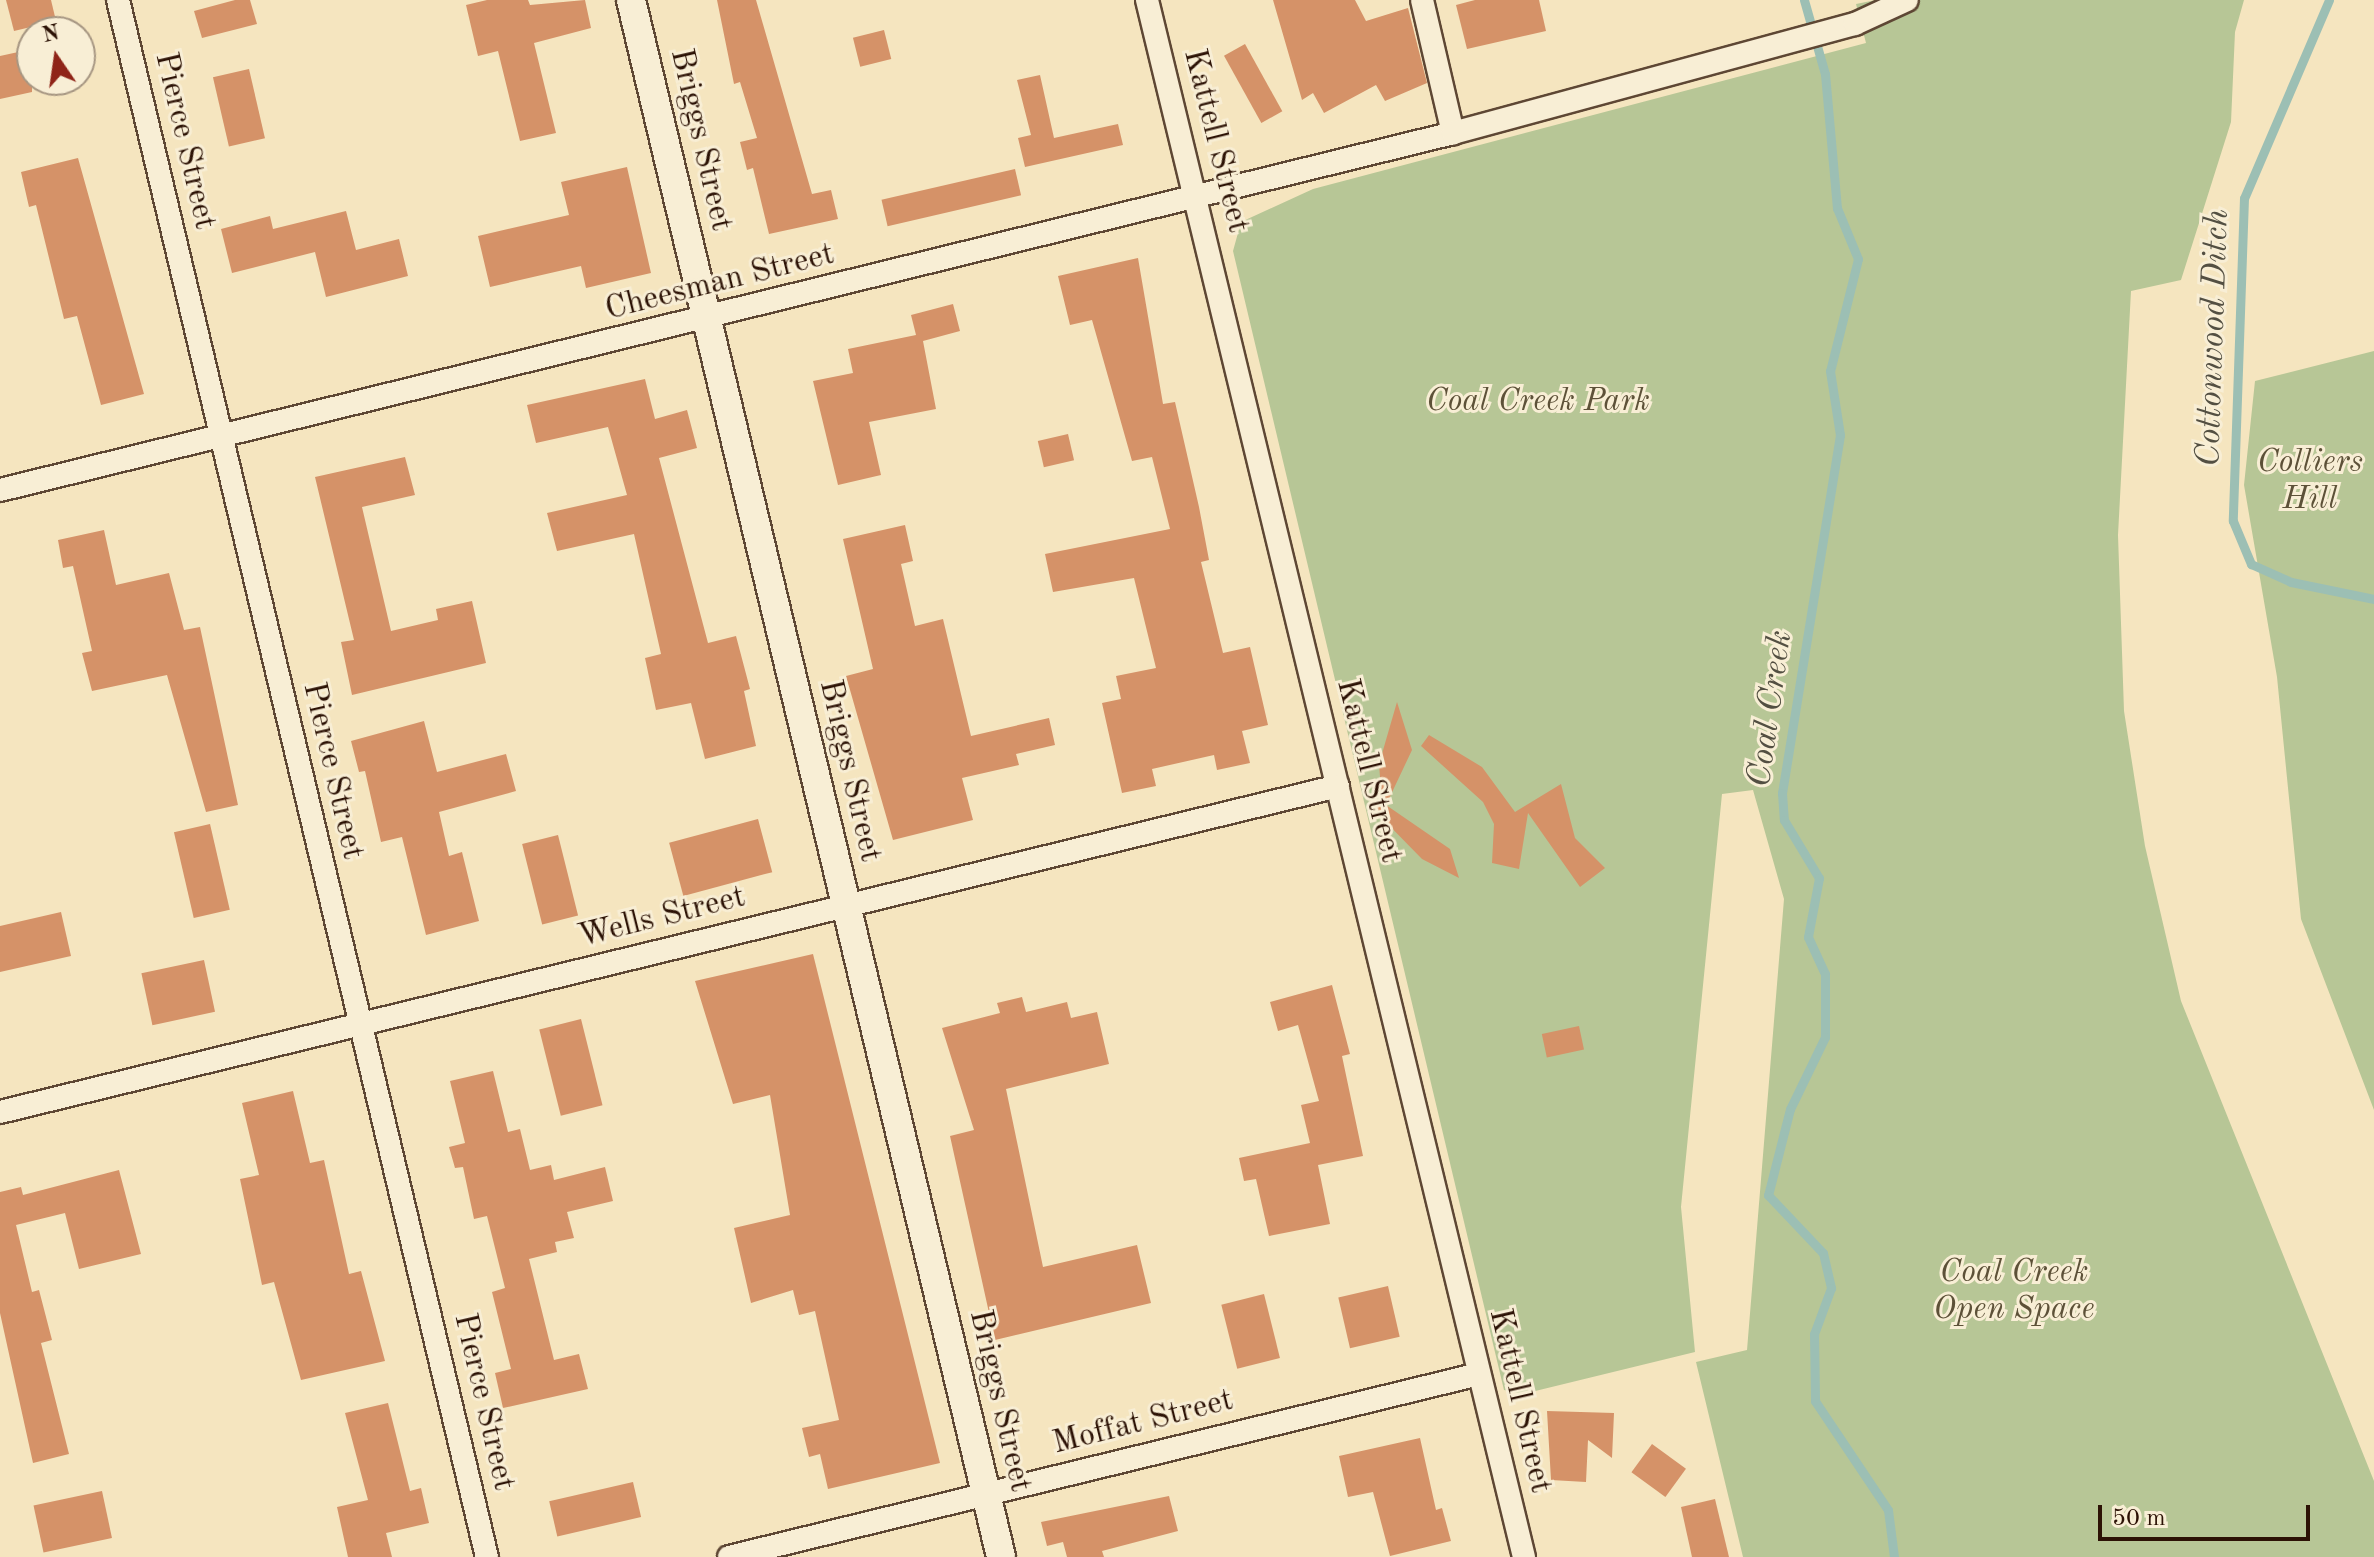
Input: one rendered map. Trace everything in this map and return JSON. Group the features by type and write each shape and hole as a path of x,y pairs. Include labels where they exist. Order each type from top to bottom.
{"street":[{"name":"Pierce Street","path":"118,0 487,1557"},
{"name":"Briggs Street","path":"631,0 1001,1557"},
{"name":"Kattell Street","path":"1147,0 1524,1557"},
{"path":"1422,0 1453,133"},
{"name":"Cheesman Street","path":"0,490 708,319 1453,133 1732,54 1855,24 1907,0"},
{"name":"Wells Street","path":"0,1112 1338,786"},
{"name":"Moffat Street","path":"729,1557 1479,1374"}],"green space":[{"path":"1876,0 2244,0 2235,32 2231,122 2181,280 2131,291 2118,535 2124,711 2145,846 2181,1001 2374,1481 2374,1557 1743,1557 1696,1362 1747,1350 1784,899 1753,790 1722,794 1681,1207 1695,1352 1523,1394 1504,1390 1233,251 1241,222 1313,189 1866,43 1856,4"},
{"name":"Colliers Hill","path":"2374,351 2374,1110 2301,919 2277,677 2244,485 2255,381"}],"building":[{"path":"6,0 51,0 55,16 16,16 14,31"},
{"path":"235,0 250,0 257,24 202,38 194,11"},
{"path":"487,0 528,0 530,5 585,0 591,28 534,43 556,133 520,141 498,51 478,56 466,5"},
{"path":"717,0 756,0 812,194 831,190 838,219 769,234 753,168 747,170 740,142 757,138 740,82 734,84"},
{"path":"1273,0 1355,0 1366,21 1408,8 1427,83 1385,101 1376,85 1324,113 1313,93 1302,100"},
{"path":"1475,0 1539,0 1546,31 1467,49 1456,5"},
{"path":"884,30 891,59 860,67 853,38"},
{"path":"1245,44 1282,111 1261,123 1224,56"},
{"path":"16,52 16,96 0,99 0,56"},
{"path":"249,69 265,138 229,147 213,77"},
{"path":"1040,75 1054,138 1118,124 1123,145 1025,167 1018,138 1031,135 1017,80"},
{"path":"78,158 144,394 101,405 77,316 64,319 36,205 29,207 21,172"},
{"path":"627,167 651,273 586,288 581,266 490,287 478,236 569,215 561,182"},
{"path":"1015,169 1021,195 888,226 882,200"},
{"path":"346,211 356,250 399,239 408,276 326,297 315,252 232,273 221,229 270,216 273,229"},
{"path":"1138,258 1163,404 1175,402 1199,507 1209,560 1201,562 1223,653 1250,647 1268,725 1242,731 1250,763 1217,770 1214,755 1152,769 1156,786 1122,793 1102,703 1121,699 1116,676 1156,668 1134,578 1053,592 1045,554 1170,529 1152,457 1132,461 1092,320 1070,325 1058,276"},
{"path":"953,304 960,331 923,341 936,409 869,422 881,475 838,485 813,381 853,373 848,349 916,335 911,315"},
{"path":"645,379 655,419 687,410 697,448 659,458 708,643 736,636 750,689 744,691 756,746 705,759 691,703 656,710 645,658 661,654 634,534 557,551 547,513 627,495 608,427 536,443 527,405"},
{"path":"1068,434 1074,460 1044,467 1038,441"},
{"path":"405,457 415,495 362,507 391,631 438,620 436,609 472,601 486,663 352,695 341,642 354,640 315,477"},
{"path":"905,525 913,561 901,564 915,626 943,619 971,736 1049,718 1055,745 1016,754 1019,765 962,778 973,820 893,840 846,676 873,669 843,539"},
{"path":"104,530 116,585 169,573 184,630 200,627 238,805 206,812 167,675 92,691 82,653 92,651 73,566 63,568 58,540"},
{"path":"1397,702 1412,750 1386,805 1450,849 1459,878 1422,859 1373,809 1382,802 1379,764"},
{"path":"424,721 437,772 506,754 516,791 439,812 449,856 462,852 479,921 426,935 402,837 381,842 365,771 359,772 351,741"},
{"path":"1429,735 1482,767 1515,812 1561,784 1575,838 1605,868 1580,887 1528,813 1519,869 1492,863 1494,824 1483,802 1421,746"},
{"path":"758,819 772,872 683,896 669,843"},
{"path":"210,824 230,910 194,918 174,832"},
{"path":"558,835 578,916 542,924 522,844"},
{"path":"61,912 71,956 0,972 0,926"},
{"path":"813,954 940,1463 828,1489 820,1454 809,1457 802,1428 839,1420 815,1311 799,1315 793,1290 751,1303 734,1228 790,1215 770,1095 733,1104 695,981"},
{"path":"204,960 215,1012 152,1025 141,973"},
{"path":"1332,985 1350,1054 1342,1056 1363,1156 1318,1165 1330,1224 1269,1236 1256,1179 1244,1181 1239,1158 1310,1143 1301,1105 1319,1101 1298,1025 1278,1031 1270,1002"},
{"path":"1022,997 1026,1012 1067,1002 1071,1018 1097,1012 1109,1064 1006,1089 1043,1267 1137,1245 1151,1303 995,1340 950,1136 974,1130 942,1028 1000,1013 997,1003"},
{"path":"581,1019 603,1105 561,1116 539,1029"},
{"path":"1579,1026 1584,1049 1547,1057 1542,1034"},
{"path":"493,1071 508,1132 520,1129 530,1170 551,1165 554,1180 605,1167 613,1201 567,1212 574,1238 555,1242 557,1252 529,1259 554,1360 579,1354 588,1389 503,1408 495,1373 511,1369 492,1292 505,1288 487,1216 474,1219 463,1167 455,1168 449,1147 465,1143 450,1081"},
{"path":"293,1091 310,1163 324,1160 349,1274 361,1271 385,1361 301,1380 274,1282 262,1285 240,1179 259,1175 242,1103"},
{"path":"119,1170 141,1254 79,1269 65,1213 16,1225 32,1292 39,1290 52,1340 41,1343 69,1454 33,1463 0,1313 0,1192 21,1187 23,1195"},
{"path":"1388,1286 1400,1337 1350,1348 1338,1297"},
{"path":"1264,1294 1280,1358 1237,1369 1221,1305"},
{"path":"388,1403 410,1491 421,1488 429,1523 386,1533 392,1557 348,1557 337,1507 368,1500 345,1413"},
{"path":"1547,1411 1614,1413 1612,1458 1588,1440 1586,1482 1551,1480"},
{"path":"1420,1438 1436,1510 1442,1508 1451,1541 1390,1556 1373,1492 1348,1497 1339,1456"},
{"path":"1652,1444 1686,1469 1665,1497 1631,1472"},
{"path":"633,1482 641,1517 557,1536 549,1501"},
{"path":"102,1491 112,1538 44,1553 34,1506"},
{"path":"1169,1496 1178,1531 1102,1551 1104,1557 1067,1557 1063,1542 1047,1546 1041,1522"},
{"path":"1715,1499 1729,1557 1692,1557 1681,1507"}],"waterway":[{"name":"Coal Creek","path":"1804,0 1825,74 1837,208 1858,259 1830,371 1840,435 1782,793 1784,820 1819,878 1808,937 1825,974 1825,1037 1790,1109 1768,1195 1823,1253 1831,1288 1814,1334 1815,1401 1888,1510 1894,1557"},
{"name":"Cottonwood Ditch","path":"2329,0 2244,198 2233,521 2251,564 2291,582 2374,599"}],"park label":[{"name":"Coal Creek Park","path":"1538,402"},
{"name":"Coal Creek Open Space","path":"2014,1292"}]}
